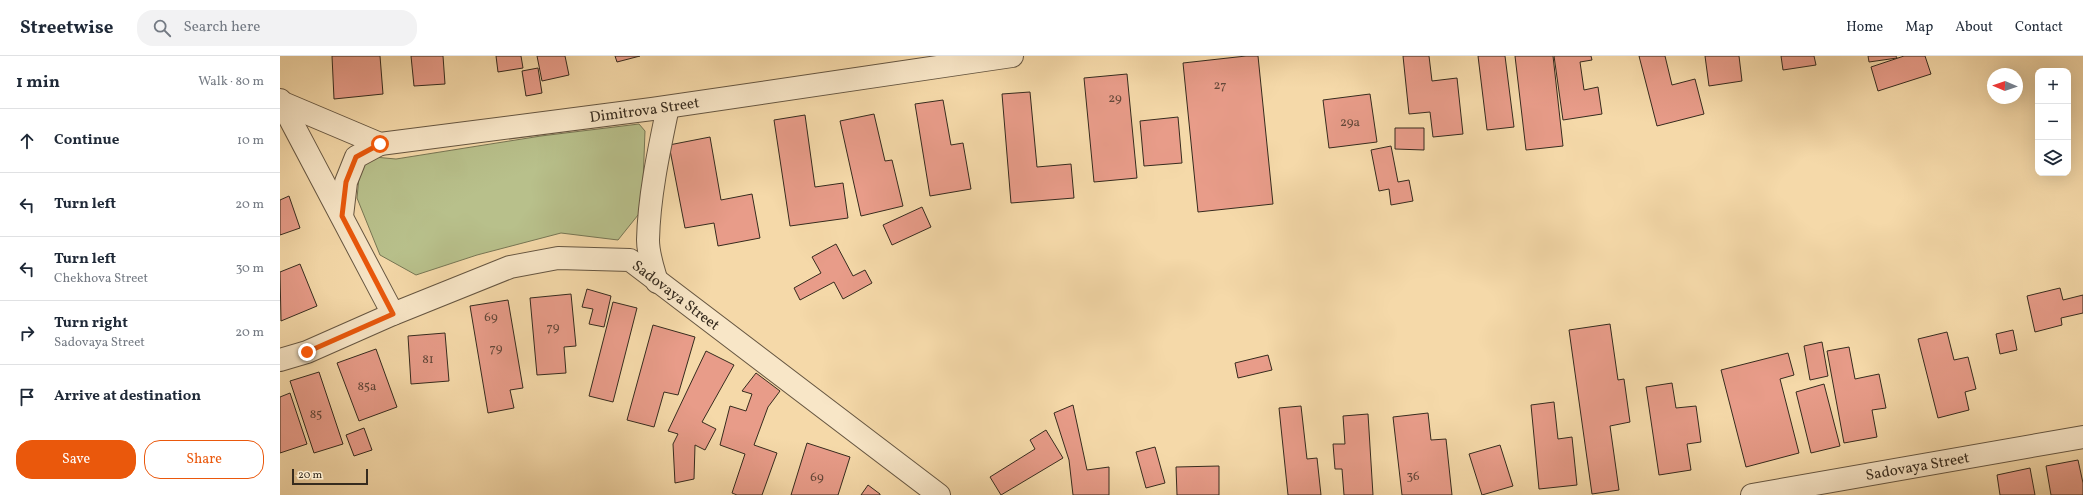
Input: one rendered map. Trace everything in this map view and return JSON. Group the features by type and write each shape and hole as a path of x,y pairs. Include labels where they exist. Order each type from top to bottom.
{"street":[{"name":"Dimitrova Street","path":"380,144 668,107 1012,56"},
{"path":"281,101 380,144"},
{"path":"281,101 393,314"},
{"path":"657,282 650,257 648,241 658,159 668,107"},
{"path":"342,216 346,182 356,157 380,144"},
{"name":"Sadovaya Street","path":"280,360 307,352 393,314 510,267 558,258 630,260 939,495"},
{"name":"Sadovaya Street","path":"1752,495 2083,437"}],"green space":[{"path":"639,124 645,131 642,210 618,240 561,233 477,255 416,275 380,255 357,198 360,167 374,157 396,159 541,136"}],"building":[{"path":"332,56 380,56 383,94 334,99"},
{"path":"411,56 443,56 445,84 414,86"},
{"path":"496,56 521,56 523,68 498,72"},
{"path":"537,56 565,56 569,75 542,81"},
{"path":"615,56 640,56 617,62"},
{"path":"1258,56 1273,204 1198,212 1183,63"},
{"path":"1403,56 1429,56 1432,81 1457,78 1463,134 1433,137 1430,112 1409,114"},
{"path":"1478,56 1505,56 1514,127 1487,130"},
{"path":"1515,56 1553,56 1563,146 1526,150"},
{"path":"1554,56 1591,56 1592,60 1580,62 1584,90 1598,87 1602,114 1563,120"},
{"path":"1639,56 1665,56 1672,85 1695,79 1704,114 1657,126"},
{"path":"1705,56 1739,56 1742,81 1709,86"},
{"path":"1781,56 1814,56 1816,65 1783,70"},
{"path":"1868,56 1896,56 1897,58 1869,62"},
{"path":"1904,56 1925,56 1931,74 1878,91 1871,67"},
{"path":"538,68 542,93 526,96 522,71"},
{"path":"1127,74 1137,178 1094,182 1084,78"},
{"path":"1030,92 1037,167 1071,164 1074,198 1011,203 1002,94"},
{"path":"1370,94 1377,142 1329,148 1323,100"},
{"path":"943,100 951,145 963,143 971,189 930,196 915,104"},
{"path":"874,114 885,161 892,160 903,206 861,216 840,121"},
{"path":"805,115 815,187 843,183 848,218 790,226 774,120"},
{"path":"1178,117 1182,163 1144,166 1140,121"},
{"path":"1395,128 1424,128 1424,150 1395,149"},
{"path":"710,137 721,200 752,194 760,238 718,246 714,223 685,228 669,145"},
{"path":"1391,146 1398,182 1409,180 1413,201 1391,205 1389,189 1379,191 1371,150"},
{"path":"289,196 300,228 280,235 280,200"},
{"path":"922,207 931,227 892,245 883,225"},
{"path":"836,244 853,276 865,270 872,283 843,299 834,282 800,300 794,288 821,273 812,257"},
{"path":"300,264 317,306 281,321 280,272"},
{"path":"2060,288 2063,300 2083,295 2083,313 2061,318 2062,325 2035,332 2027,296"},
{"path":"587,289 611,296 604,327 589,324 593,309 582,307"},
{"path":"571,294 576,346 564,347 566,373 537,375 530,298"},
{"path":"508,300 523,388 510,390 514,408 488,413 470,306"},
{"path":"613,302 637,308 613,402 589,396"},
{"path":"1610,324 1618,380 1624,379 1630,422 1610,426 1619,490 1592,494 1569,330"},
{"path":"653,325 695,337 678,395 664,392 654,427 627,420"},
{"path":"2013,330 2017,350 2000,354 1996,334"},
{"path":"1947,332 1954,360 1968,357 1976,389 1965,392 1969,410 1938,418 1918,339"},
{"path":"445,333 449,381 411,384 408,336"},
{"path":"1822,342 1828,376 1810,380 1804,346"},
{"path":"1849,347 1855,379 1879,374 1886,408 1872,410 1877,437 1844,443 1827,351"},
{"path":"376,349 397,407 359,421 337,363"},
{"path":"706,351 734,365 702,422 716,429 705,450 695,445 694,479 675,483 673,444 678,434 668,431"},
{"path":"1788,353 1794,375 1780,379 1799,453 1746,467 1721,370"},
{"path":"1268,355 1272,370 1238,378 1235,363"},
{"path":"319,372 343,444 314,453 290,381"},
{"path":"756,373 780,391 768,407 754,445 777,453 762,495 737,495 732,493 745,454 720,445 730,406 746,411 752,394 742,391"},
{"path":"1672,383 1676,408 1696,406 1701,442 1687,444 1691,470 1659,475 1646,387"},
{"path":"1824,384 1840,446 1811,453 1796,392"},
{"path":"290,393 307,444 280,453 280,397"},
{"path":"1554,402 1558,439 1572,437 1577,485 1539,489 1531,405"},
{"path":"1073,405 1087,470 1109,467 1109,495 1073,495 1069,460 1054,413"},
{"path":"1301,406 1307,459 1317,458 1321,495 1288,495 1279,408"},
{"path":"1428,413 1431,440 1446,439 1452,495 1402,495 1393,417"},
{"path":"1368,414 1373,495 1344,495 1342,469 1335,469 1333,444 1345,444 1343,416"},
{"path":"364,428 372,450 354,456 346,435"},
{"path":"1046,430 1063,458 1001,495 990,477 1035,449 1030,440"},
{"path":"807,443 850,457 838,495 791,495"},
{"path":"1500,445 1513,486 1482,495 1469,454"},
{"path":"1155,447 1165,483 1146,488 1136,452"},
{"path":"2078,460 2083,483 2083,495 2051,495 2046,466"},
{"path":"1219,466 1219,495 1177,495 1176,467"},
{"path":"2030,468 2035,495 2000,495 1997,475"},
{"path":"868,485 880,494 880,495 861,495"}],"route":[{"path":"307,352 393,314 342,216 346,182 356,157 380,144"}]}
